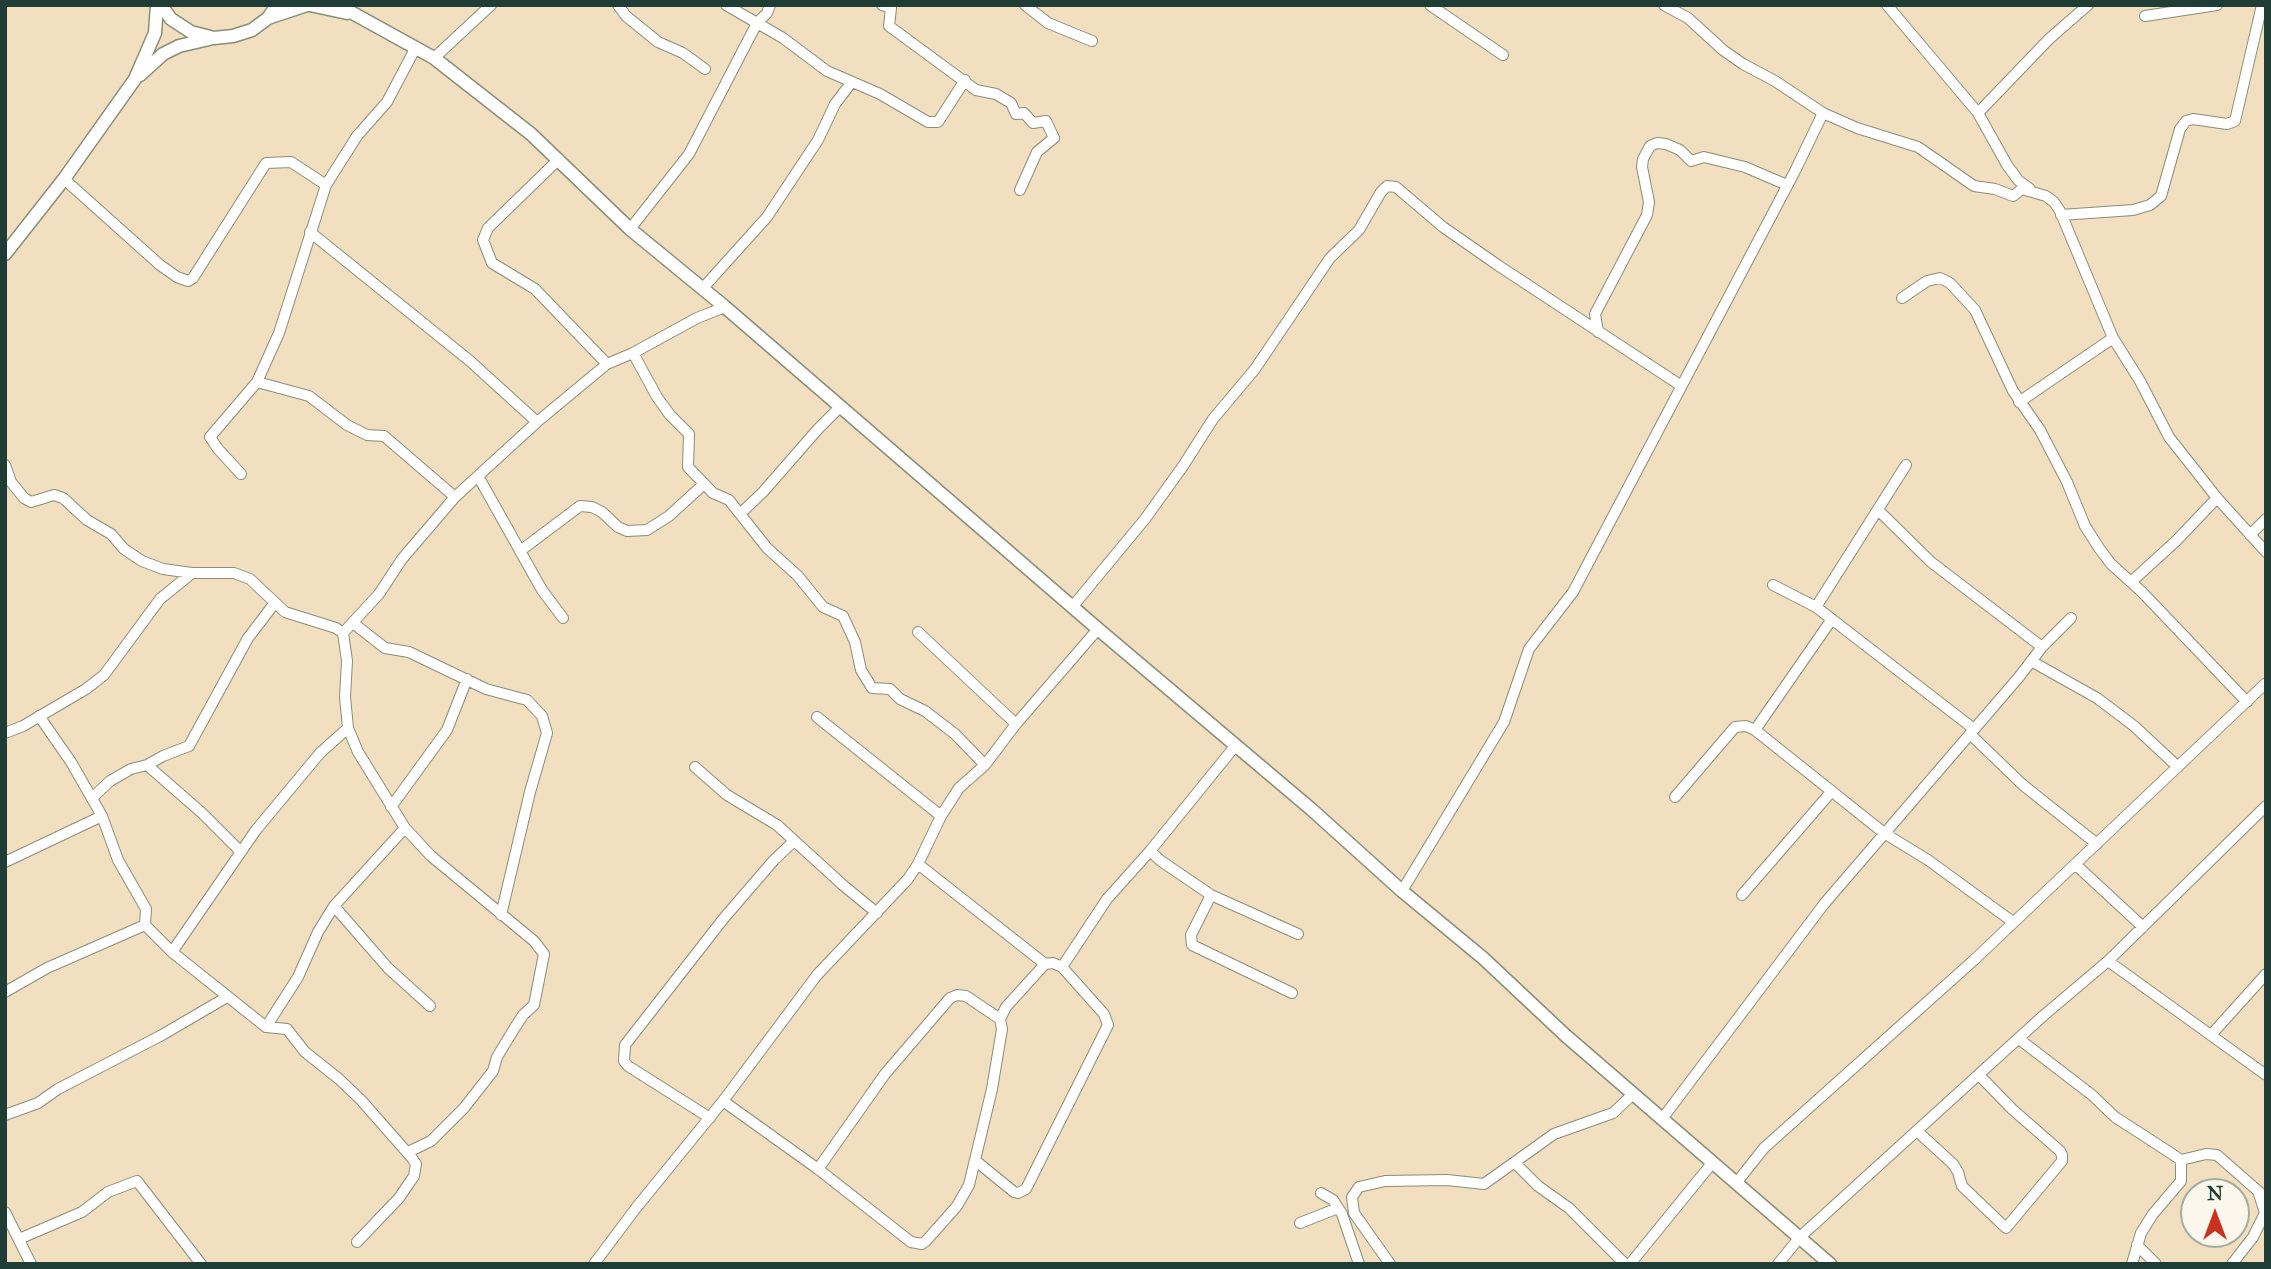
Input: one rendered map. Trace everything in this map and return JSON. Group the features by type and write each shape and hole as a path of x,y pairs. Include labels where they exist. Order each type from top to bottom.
{"main road":[{"path":"159,5 171,19 191,32 214,38"},
{"path":"5,254 135,79 155,33 159,5"},
{"path":"135,79 163,54 178,46 252,30 268,18 277,5"},
{"path":"268,18 308,5 351,14"},
{"path":"338,5 434,58 531,134 630,229 703,288 1483,958 1633,1094 1829,1264"}],"street":[{"path":"434,58 491,5"},
{"path":"618,5 626,16 658,42 683,53 705,69"},
{"path":"726,5 783,38 827,71 880,94 928,122 934,123 942,117 964,80"},
{"path":"630,229 689,154 757,23 771,5"},
{"path":"882,5 891,8 889,26 976,90 996,94 1011,103 1016,114 1024,113 1033,123 1046,121 1054,138 1037,152 1020,190"},
{"path":"1025,5 1048,23 1092,41"},
{"path":"1430,5 1503,55"},
{"path":"1664,5 1688,18 1723,50 1823,113 1857,128 1917,147 1974,186 2013,195 2022,189 2034,192"},
{"path":"1887,5 1978,113 2018,180 2054,202 2113,338 2140,381 2169,437 2217,498 2266,552"},
{"path":"1978,113 2049,38 2088,5"},
{"path":"2145,16 2217,5"},
{"path":"2061,215 2133,210 2150,205 2161,196 2180,129 2186,121 2193,119 2227,124 2235,121 2262,5"},
{"path":"241,474 210,437 257,382 279,333 326,185 357,136 387,102 416,47"},
{"path":"703,288 767,216 818,140 835,104 850,83"},
{"path":"1402,891 1504,722 1529,649 1573,592 1823,113"},
{"path":"1978,113 1983,135"},
{"path":"1599,333 1595,314 1647,215 1648,202 1642,167 1650,146 1666,144 1680,149 1692,161 1704,158 1745,167 1787,185"},
{"path":"559,159 488,228 483,240 492,262 535,289 607,364"},
{"path":"64,178 160,265 188,281 193,278 266,163 291,162 326,185"},
{"path":"1073,606 1145,519 1213,419 1255,369 1331,258 1359,230 1387,186 1396,187 1443,227 1680,385"},
{"path":"310,232 470,361 537,422"},
{"path":"1902,298 1934,278 1950,283 1975,310 2019,402 2040,430 2067,482 2085,526 2099,548 2111,564 2247,702"},
{"path":"343,633 380,594 402,559 455,497 537,422 607,364 689,322 725,307"},
{"path":"2019,402 2113,338"},
{"path":"633,353 657,397 689,435 688,467 713,493 729,500 767,548 798,576 823,607 843,616 855,642 862,670 872,688 890,688 900,699 925,711 955,734 985,765"},
{"path":"257,382 309,396 347,425 367,435 384,436 455,497"},
{"path":"741,513 840,407"},
{"path":"5,465 11,482 24,498 31,502 54,495 63,498 87,520 111,534 131,555 163,569 192,573 234,573 250,579 285,612 336,628 343,633 347,661 345,697 348,728 358,752 391,807 405,828 431,856 534,941 544,954 534,1005 523,1015 497,1057 493,1071 471,1100 431,1142 408,1152"},
{"path":"1816,607 1906,465"},
{"path":"478,476 542,590 563,618"},
{"path":"520,551 580,506 592,507 602,512 618,527 627,531 647,530 668,516 704,484"},
{"path":"2131,582 2176,541 2217,498"},
{"path":"1878,510 1931,562 2042,647"},
{"path":"2250,535 2266,519"},
{"path":"5,733 86,689 104,676 160,599 192,573"},
{"path":"1773,585 1816,607 1832,619 1972,732 2023,785 2096,844"},
{"path":"92,798 110,781 131,769 147,765 163,755 189,746 248,638 274,604"},
{"path":"1662,1119 1824,904 2042,647 2071,618"},
{"path":"1755,730 1832,619"},
{"path":"353,623 385,648 420,656 486,689 527,700 542,716 547,733 501,915"},
{"path":"594,1264 723,1101 817,975 877,913 918,864 941,816 959,788 985,765 1016,724 1098,629"},
{"path":"918,632 1016,724"},
{"path":"2031,661 2098,698 2134,726 2178,767"},
{"path":"391,807 447,730 467,679"},
{"path":"1737,1182 1764,1147 2013,922 2266,683"},
{"path":"39,716 71,762 102,816 118,860 146,909 145,925 172,952 266,1027 287,1029 305,1052 339,1079 408,1152 416,1164 414,1176 399,1198 357,1242"},
{"path":"817,717 941,816"},
{"path":"1675,797 1735,727 1746,726 1755,730 1884,833 1928,860 2013,922"},
{"path":"172,952 256,830 320,753 348,728"},
{"path":"1062,967 1107,899 1150,851 1236,745"},
{"path":"147,765 202,813 241,852"},
{"path":"695,767 727,795 777,825 877,913"},
{"path":"1742,895 1832,791"},
{"path":"1778,1264 1800,1237 2108,961 2266,806"},
{"path":"5,862 102,816"},
{"path":"266,1027 298,977 318,932 334,906 405,828"},
{"path":"709,1118 628,1066 624,1060 625,1045 724,918 794,841"},
{"path":"1150,851 1211,895 1298,934"},
{"path":"918,864 1045,964"},
{"path":"2075,864 2143,927"},
{"path":"1211,895 1191,935 1192,945 1292,993"},
{"path":"334,906 388,968 430,1006"},
{"path":"5,992 47,968 145,925"},
{"path":"2108,961 2266,1075"},
{"path":"723,1101 818,1169 911,1242 922,1244 957,1206 969,1185 998,1060 1002,1029 1000,1019 1006,1007 1045,964 1053,963 1062,967 1104,1014 1108,1025 1026,1189 1014,1192 976,1161"},
{"path":"2211,1035 2266,974"},
{"path":"818,1169 892,1065 950,998 957,995 966,996 1000,1019"},
{"path":"5,1115 38,1102 69,1083 163,1035 227,997"},
{"path":"2019,1039 2092,1095 2115,1117 2181,1160 2206,1154 2217,1155 2262,1195 2264,1213 2253,1237 2232,1264"},
{"path":"1917,1132 1953,1164 1962,1186 2006,1228 2062,1161 2062,1156 2060,1151 2012,1109 1979,1075"},
{"path":"1390,1264 1354,1213 1352,1197 1359,1186 1385,1181 1447,1180 1484,1184 1554,1134 1613,1113 1633,1094"},
{"path":"2132,1264 2141,1233 2181,1181 2181,1160"},
{"path":"1630,1264 1713,1162"},
{"path":"1515,1163 1538,1186 1569,1209 1625,1264"},
{"path":"19,1239 82,1212 108,1192 137,1181 201,1264"},
{"path":"1321,1193 1333,1200 1338,1208 1359,1264"},
{"path":"1300,1223 1338,1208"},
{"path":"5,1212 31,1264"},
{"path":"2137,1245 2156,1264"}]}
